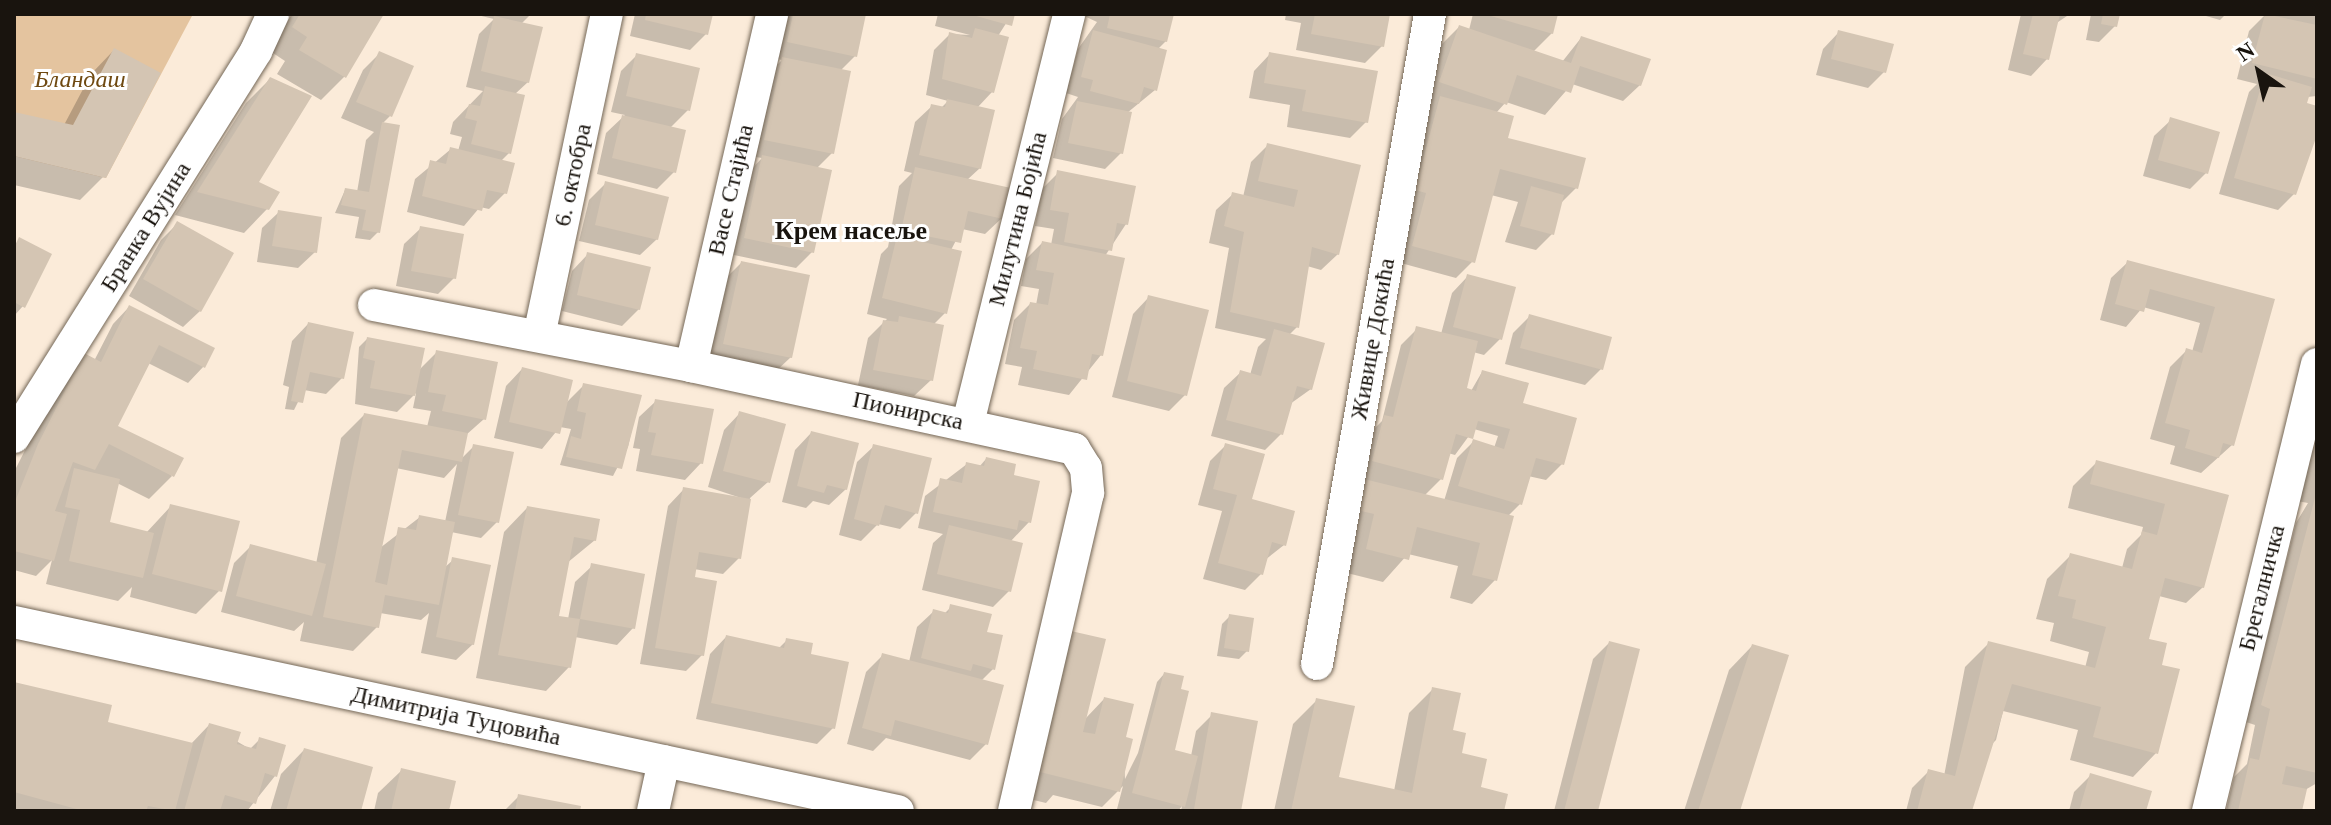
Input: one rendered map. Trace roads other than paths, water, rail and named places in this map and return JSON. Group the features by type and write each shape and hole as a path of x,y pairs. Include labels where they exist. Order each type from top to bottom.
{"street":[{"name":"Бранка Вујина","path":"14,437 256,51 273,14"},
{"name":"6. октобра","path":"539,336 607,14"},
{"name":"Васе Стајића","path":"691,366 772,14"},
{"name":"Милутина Бојића","path":"968,423 1069,14"},
{"name":"Живице Докића","path":"1317,664 1430,14"},
{"name":"Пионирска","path":"374,305 691,366 968,423 1074,449 1086,468 1088,493 1014,811"},
{"name":"Брегалничка","path":"2208,811 2317,364"},
{"name":"Димитрија Туцовића","path":"14,622 898,811"},
{"path":"653,811 664,761"}],"district":[{"name":"Крем насеље","path":"851,231"}],"park label":[{"name":"Бландаш","path":"80,80"}]}
